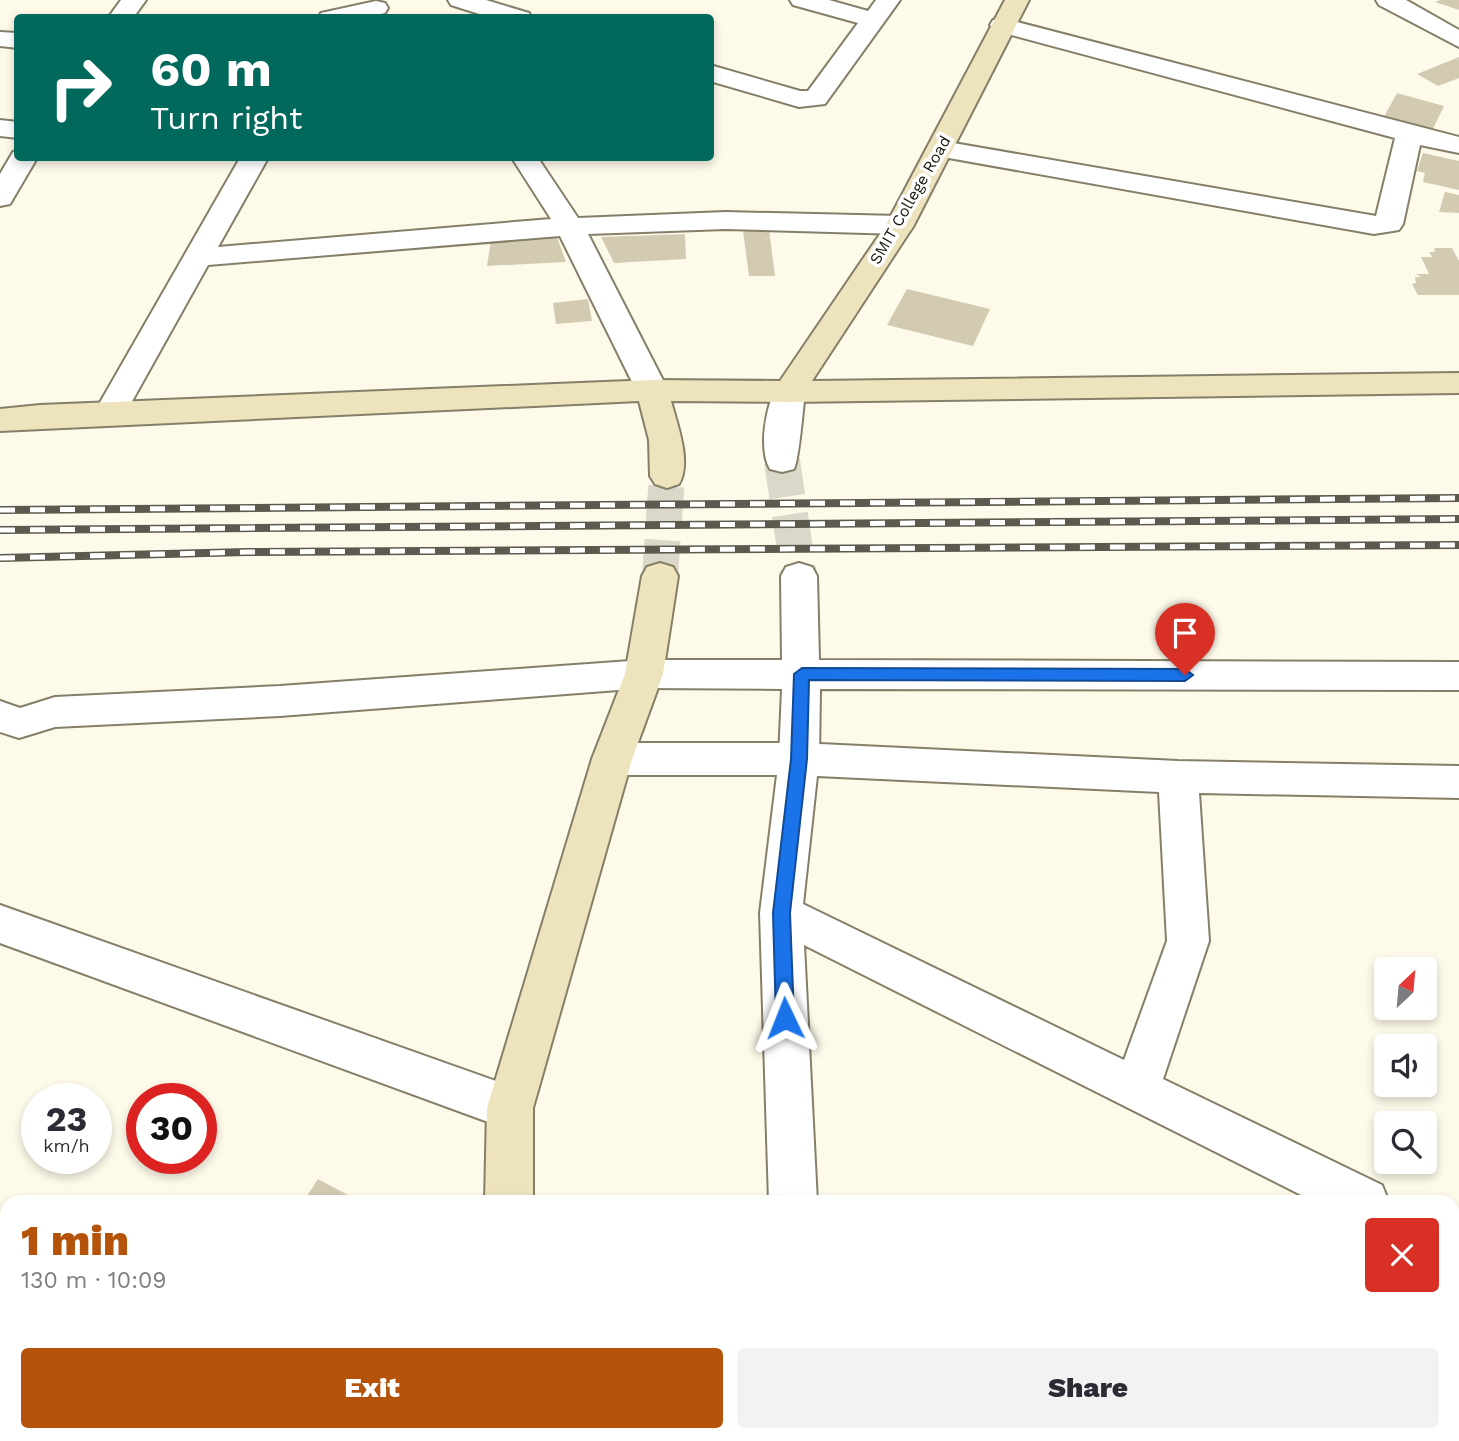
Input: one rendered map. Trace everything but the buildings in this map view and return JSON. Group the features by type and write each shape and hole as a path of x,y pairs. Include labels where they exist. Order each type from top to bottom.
{"main road":[{"name":"SMIT College Road","path":"789,392 900,225 942,149 1002,25 1017,0"},
{"path":"0,420 652,390 789,392 1459,383"},
{"path":"652,390 665,440 667,476"},
{"path":"509,1195 510,1108 612,759 644,674 660,576"}],"street":[{"path":"123,14 134,0"},
{"path":"460,0 507,14"},
{"path":"714,74 799,99 816,98 881,10 802,0"},
{"path":"1388,0 1459,40"},
{"path":"354,14 385,9"},
{"path":"1002,25 1459,145"},
{"path":"942,149 1374,225 1389,225 1409,134"},
{"path":"0,198 21,161"},
{"path":"110,413 252,161"},
{"path":"527,161 570,227 652,390"},
{"path":"200,257 570,227 744,219 900,225"},
{"path":"782,461 781,440 789,392"},
{"path":"793,1195 781,913 799,759 802,674 799,576"},
{"path":"6,728 55,712 294,700 644,674 1459,676"},
{"path":"612,759 799,759 1178,777 1459,782"},
{"path":"1138,1090 1188,940 1178,777"},
{"path":"781,913 1351,1195"},
{"path":"0,924 510,1108"}],"tunnel":[{"path":"782,461 799,576"},
{"path":"660,576 667,476"}],"railway":[{"path":"0,510 1459,498"},
{"path":"0,530 1459,519"},
{"path":"0,558 247,552 1459,545"}],"route":[{"path":"785,1018 781,913 799,759 802,674 1185,675"}]}
